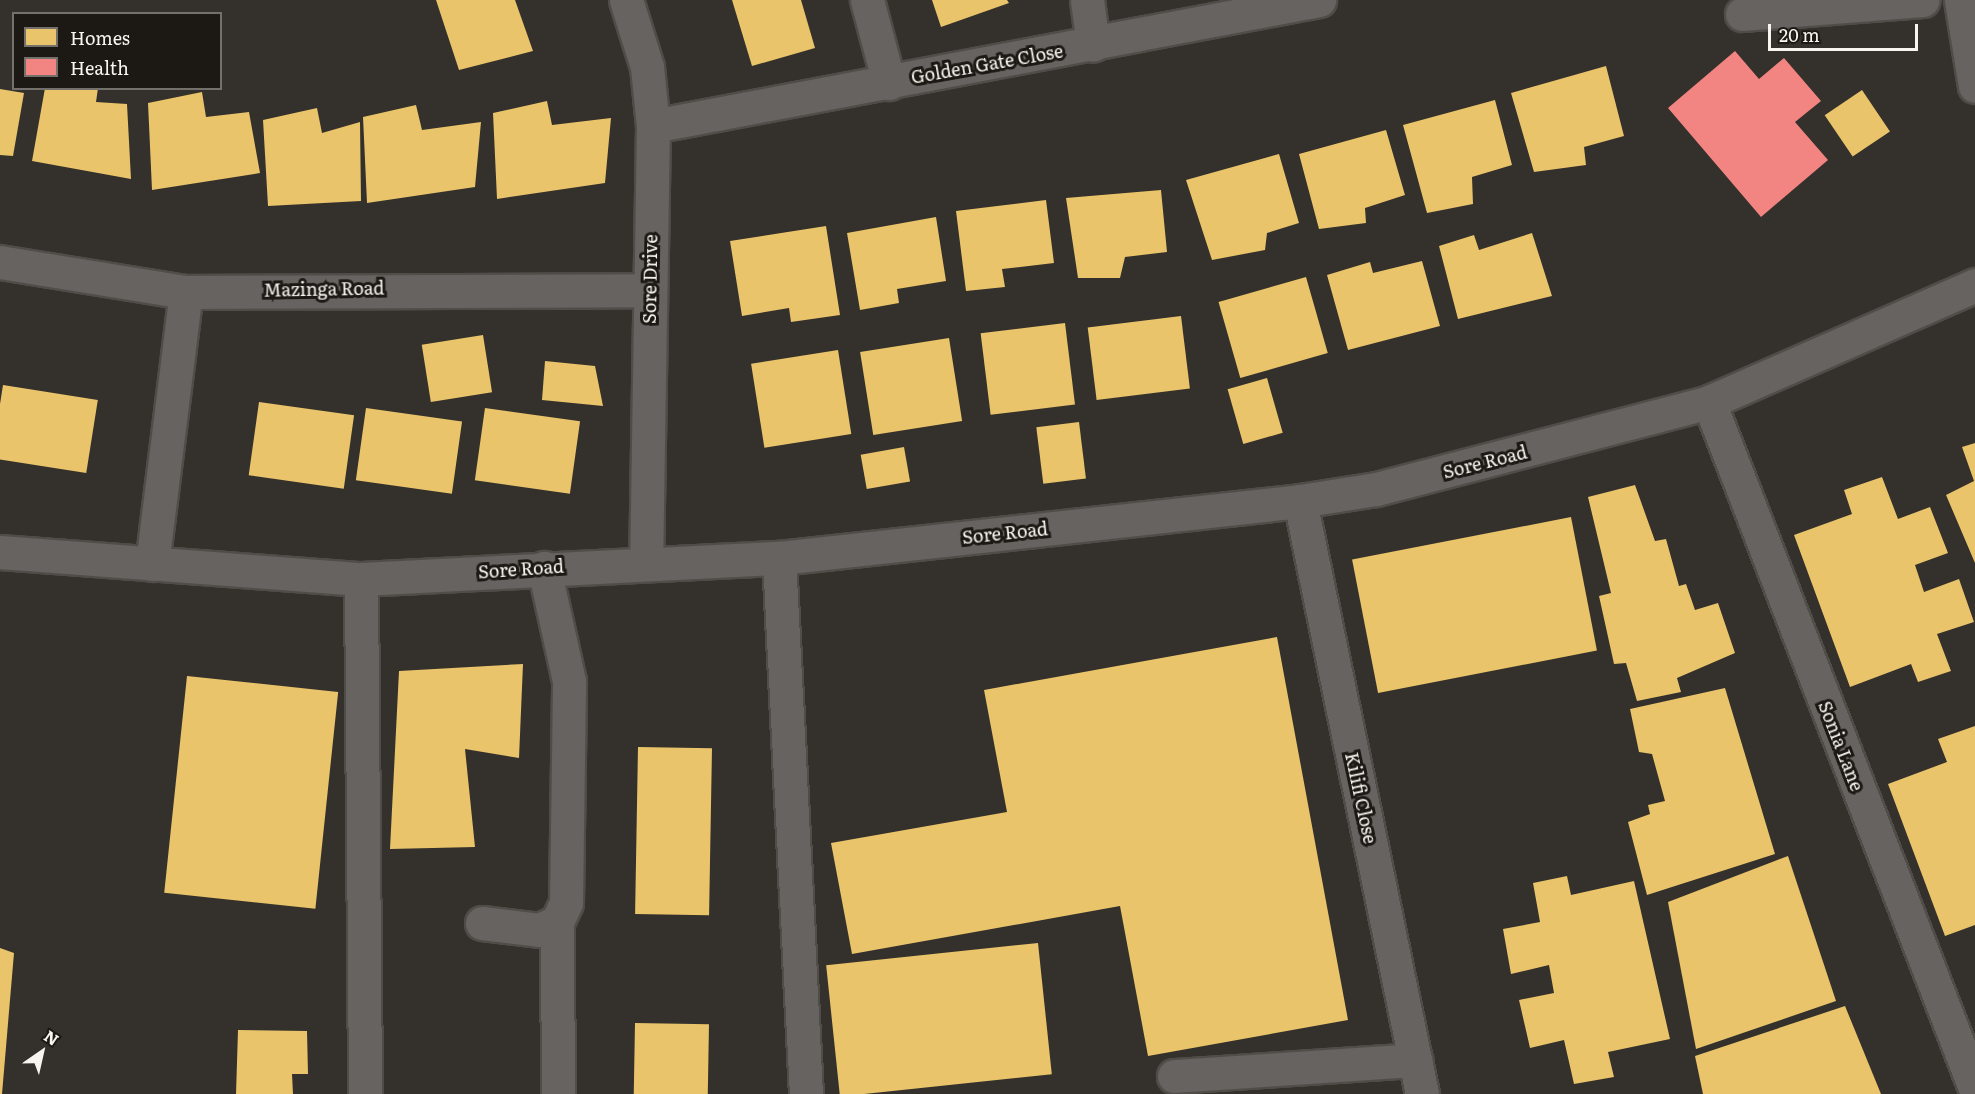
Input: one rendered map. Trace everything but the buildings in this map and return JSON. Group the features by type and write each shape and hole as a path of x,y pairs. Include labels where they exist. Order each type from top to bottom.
{"street":[{"name":"Sore Drive","path":"627,0 647,66 653,126 646,561"},
{"path":"867,0 889,83"},
{"path":"1087,0 1094,45"},
{"name":"Golden Gate Close","path":"653,126 1094,45 1319,0"},
{"path":"1742,14 1922,0"},
{"path":"1961,0 1975,86"},
{"name":"Mazinga Road","path":"0,262 186,292 650,290"},
{"name":"Sore Road","path":"0,552 361,579 646,561 779,558 1300,501 1386,486 1709,402 1975,285"},
{"path":"152,564 186,292"},
{"name":"Sonia Lane","path":"1709,402 1975,1088"},
{"name":"Kilifi Close","path":"1300,501 1422,1094"},
{"path":"779,558 806,1094"},
{"path":"544,568 569,681 566,903 557,922 558,1094"},
{"path":"361,579 364,1094"},
{"path":"482,923 531,931 557,922"},
{"path":"1174,1076 1415,1060"}]}
